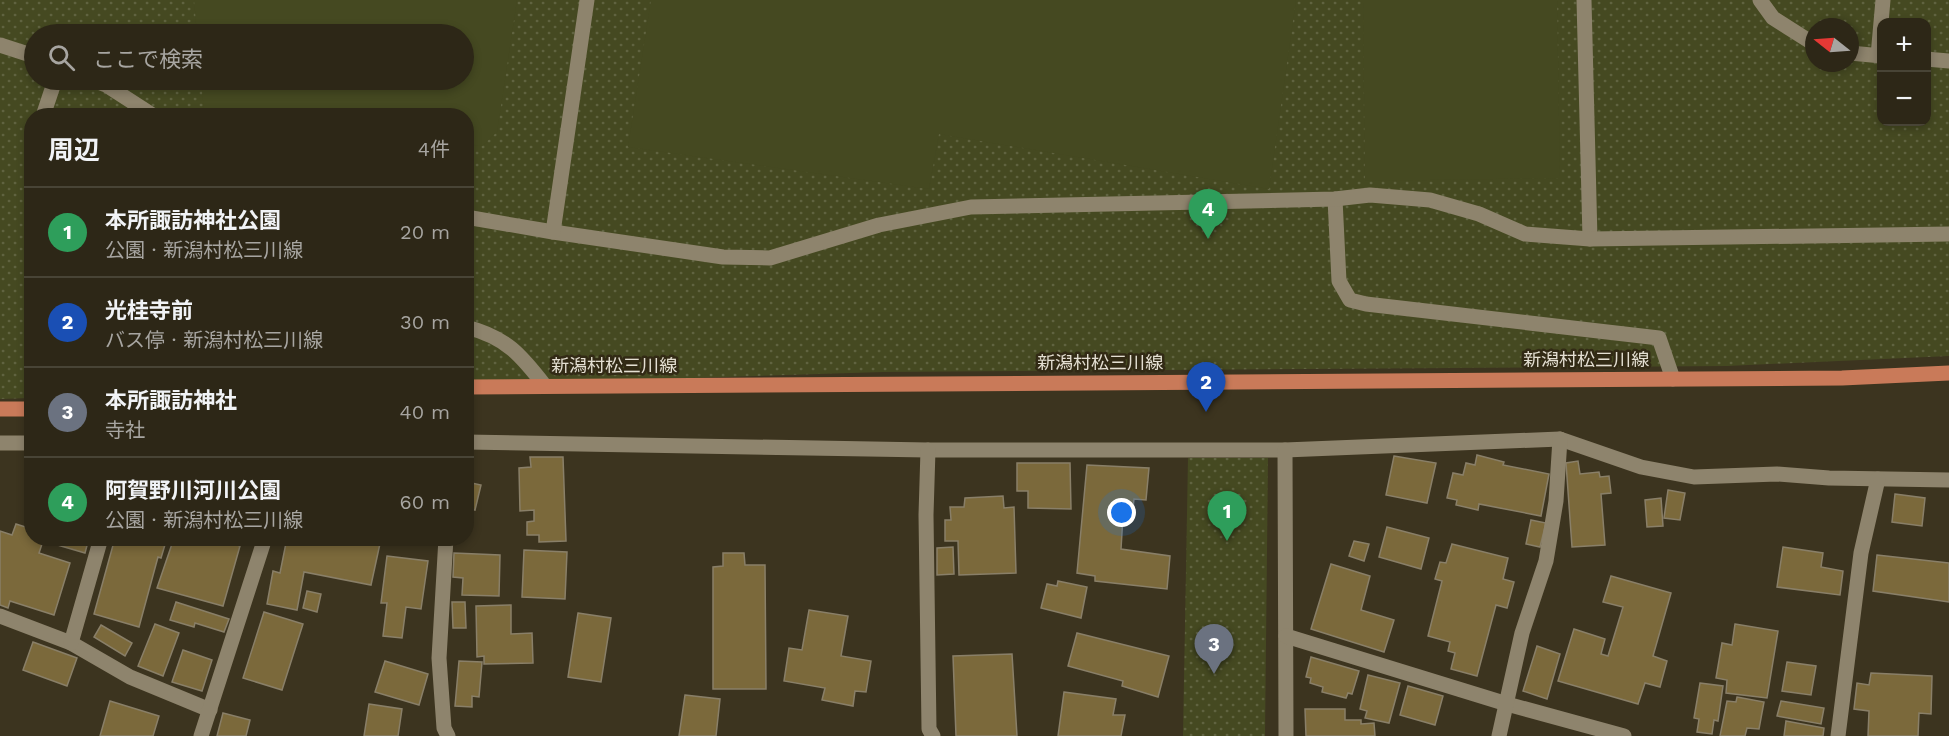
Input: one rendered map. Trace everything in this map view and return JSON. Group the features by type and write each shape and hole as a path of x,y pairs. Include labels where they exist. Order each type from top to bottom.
{"main road":[{"name":"新潟村松三川線","path":"474,387 1842,378 1949,373"},
{"path":"0,410 24,409"}],"street":[{"path":"553,232 587,0"},
{"path":"1584,0 1590,239"},
{"path":"1760,0 1773,18 1805,38"},
{"path":"1882,18 1883,0"},
{"path":"0,45 24,53"},
{"path":"1859,55 1877,56"},
{"path":"1931,59 1949,61"},
{"path":"46,108 52,90"},
{"path":"114,90 142,108"},
{"path":"474,219 723,257 770,258 879,225 971,207 1335,199 1370,195 1430,200 1479,214 1525,234 1590,239 1949,234"},
{"path":"1335,199 1339,282 1350,300 1366,304 1659,338 1673,379"},
{"path":"474,330 508,345 524,358 545,386"},
{"path":"1500,736 1522,633 1546,561 1556,501 1560,439"},
{"path":"474,442 928,450 1285,450 1560,439 1641,467 1694,477 1777,474 1949,480"},
{"path":"0,443 24,442"},
{"path":"928,450 926,515 929,729 933,736"},
{"path":"1285,450 1286,736"},
{"path":"1838,736 1861,553 1878,479"},
{"path":"71,643 99,546"},
{"path":"201,736 263,546"},
{"path":"446,546 439,658 444,728 448,736"},
{"path":"0,616 71,643 130,677 210,710"},
{"path":"1286,636 1507,704 1624,736"}],"green space":[{"path":"0,0 1949,0 1949,356 1727,366 883,372 474,385 474,108 24,108 24,398 0,399"},
{"path":"194,0 517,0 497,132 482,146 474,145 474,108 204,108 202,90 474,90 474,24 196,24"},
{"path":"651,0 1296,0 1269,189 939,134 929,189 628,147"},
{"path":"1363,0 1557,0 1560,178 1365,181"},
{"path":"1188,458 1268,458 1265,736 1183,736"}],"building":[{"path":"1477,455 1504,462 1503,465 1549,474 1541,516 1479,504 1478,510 1456,505 1457,500 1447,498 1453,473 1463,475 1466,463 1475,465"},
{"path":"1394,456 1436,463 1427,503 1386,495"},
{"path":"530,457 563,457 566,541 539,542 539,535 527,535 527,522 534,521 534,510 520,511 519,468 531,467"},
{"path":"1578,461 1580,474 1599,472 1600,477 1609,476 1611,493 1601,494 1605,545 1572,547 1566,463"},
{"path":"1017,463 1070,463 1071,509 1028,508 1028,491 1017,491"},
{"path":"1087,465 1149,468 1146,500 1134,499 1132,517 1123,516 1121,549 1170,556 1167,589 1095,581 1095,576 1077,573"},
{"path":"474,484 481,485 474,510"},
{"path":"1668,490 1685,493 1680,520 1664,518"},
{"path":"1895,494 1925,498 1922,526 1892,522"},
{"path":"1003,496 1004,508 1014,507 1016,573 959,575 958,541 945,541 945,520 951,520 950,507 964,507 965,498"},
{"path":"1661,498 1663,526 1647,527 1645,500"},
{"path":"1531,520 1546,523 1540,547 1526,544"},
{"path":"16,524 24,526 24,546 41,546 39,553 70,563 54,615 10,601 8,608 0,605 0,531 12,535"},
{"path":"1387,527 1429,538 1421,569 1379,557"},
{"path":"1354,541 1369,544 1364,561 1349,556"},
{"path":"1452,544 1508,558 1503,579 1514,582 1507,608 1496,605 1477,676 1451,669 1455,653 1448,651 1450,642 1428,636 1442,581 1435,579 1440,562 1446,563"},
{"path":"61,546 87,546 85,553"},
{"path":"113,546 165,546 161,558 158,557 139,627 94,614"},
{"path":"171,546 240,546 223,606 157,588"},
{"path":"285,546 379,546 371,585 304,572 297,610 267,604 273,571 280,573"},
{"path":"953,547 954,574 937,575 937,548"},
{"path":"1783,547 1823,553 1821,567 1843,571 1840,595 1777,587"},
{"path":"524,550 567,552 565,599 522,597"},
{"path":"454,553 500,555 499,596 462,595 463,578 453,577"},
{"path":"723,553 744,553 745,565 765,565 766,689 713,689 713,567 723,566"},
{"path":"1877,555 1949,563 1949,602 1873,591"},
{"path":"387,556 428,561 421,609 406,607 402,638 383,636 387,603 381,603"},
{"path":"1331,564 1370,576 1361,610 1394,620 1384,652 1311,629"},
{"path":"1611,576 1671,593 1653,656 1667,661 1660,687 1645,683 1638,704 1558,681 1574,629 1605,639 1601,654 1608,656 1623,607 1603,602"},
{"path":"1058,581 1087,587 1081,618 1041,608 1047,584 1057,586"},
{"path":"307,591 321,594 317,612 303,608"},
{"path":"176,602 229,619 224,632 195,623 194,627 170,620"},
{"path":"452,602 465,602 466,628 453,628"},
{"path":"511,605 511,634 532,633 533,663 484,664 484,656 477,657 476,606"},
{"path":"809,610 848,616 841,656 871,661 866,692 855,691 853,706 822,700 825,688 784,681 789,648 802,650"},
{"path":"264,612 303,624 282,690 243,678"},
{"path":"578,613 611,618 601,682 568,677"},
{"path":"155,624 179,633 163,676 138,666"},
{"path":"1735,624 1778,631 1767,698 1726,693 1727,680 1716,678 1722,643 1732,645"},
{"path":"101,625 132,643 125,656 94,637"},
{"path":"1077,633 1169,656 1158,697 1122,686 1123,681 1068,666"},
{"path":"33,642 77,658 67,686 23,670"},
{"path":"1537,646 1560,654 1547,699 1523,691"},
{"path":"183,650 212,660 202,691 172,682"},
{"path":"1012,654 1017,736 956,736 953,656"},
{"path":"1311,657 1359,671 1352,694 1348,693 1346,698 1322,692 1323,687 1310,683 1311,678 1306,677"},
{"path":"385,661 428,674 419,705 375,692"},
{"path":"459,661 482,662 479,697 472,696 472,707 455,706"},
{"path":"1787,662 1816,666 1811,695 1782,691"},
{"path":"1871,673 1932,676 1931,714 1919,713 1918,736 1868,736 1869,711 1854,709 1857,683 1869,685"},
{"path":"1368,675 1400,683 1389,723 1365,718 1367,711 1360,709"},
{"path":"1700,683 1723,686 1718,721 1714,720 1712,734 1697,732 1699,719 1694,718"},
{"path":"1408,686 1443,696 1435,725 1400,715"},
{"path":"1064,692 1116,699 1113,715 1125,715 1121,736 1058,736"},
{"path":"685,695 720,699 716,736 679,736"},
{"path":"1737,697 1764,702 1759,729 1747,728 1745,736 1720,736 1727,701 1736,702"},
{"path":"110,701 159,716 153,736 100,736"},
{"path":"1781,701 1824,708 1821,724 1777,716"},
{"path":"369,704 402,709 398,736 364,736"},
{"path":"1305,709 1345,709 1345,720 1361,720 1361,724 1374,723 1375,736 1306,736"},
{"path":"223,713 250,720 246,736 217,736"},
{"path":"1786,721 1824,728 1823,736 1784,736"}],"place":[{"name":"阿賀野川河川公園","path":"1208,239"},
{"name":"光桂寺前","path":"1206,412"},
{"name":"本所諏訪神社公園","path":"1227,541"},
{"name":"本所諏訪神社","path":"1214,674"}]}
